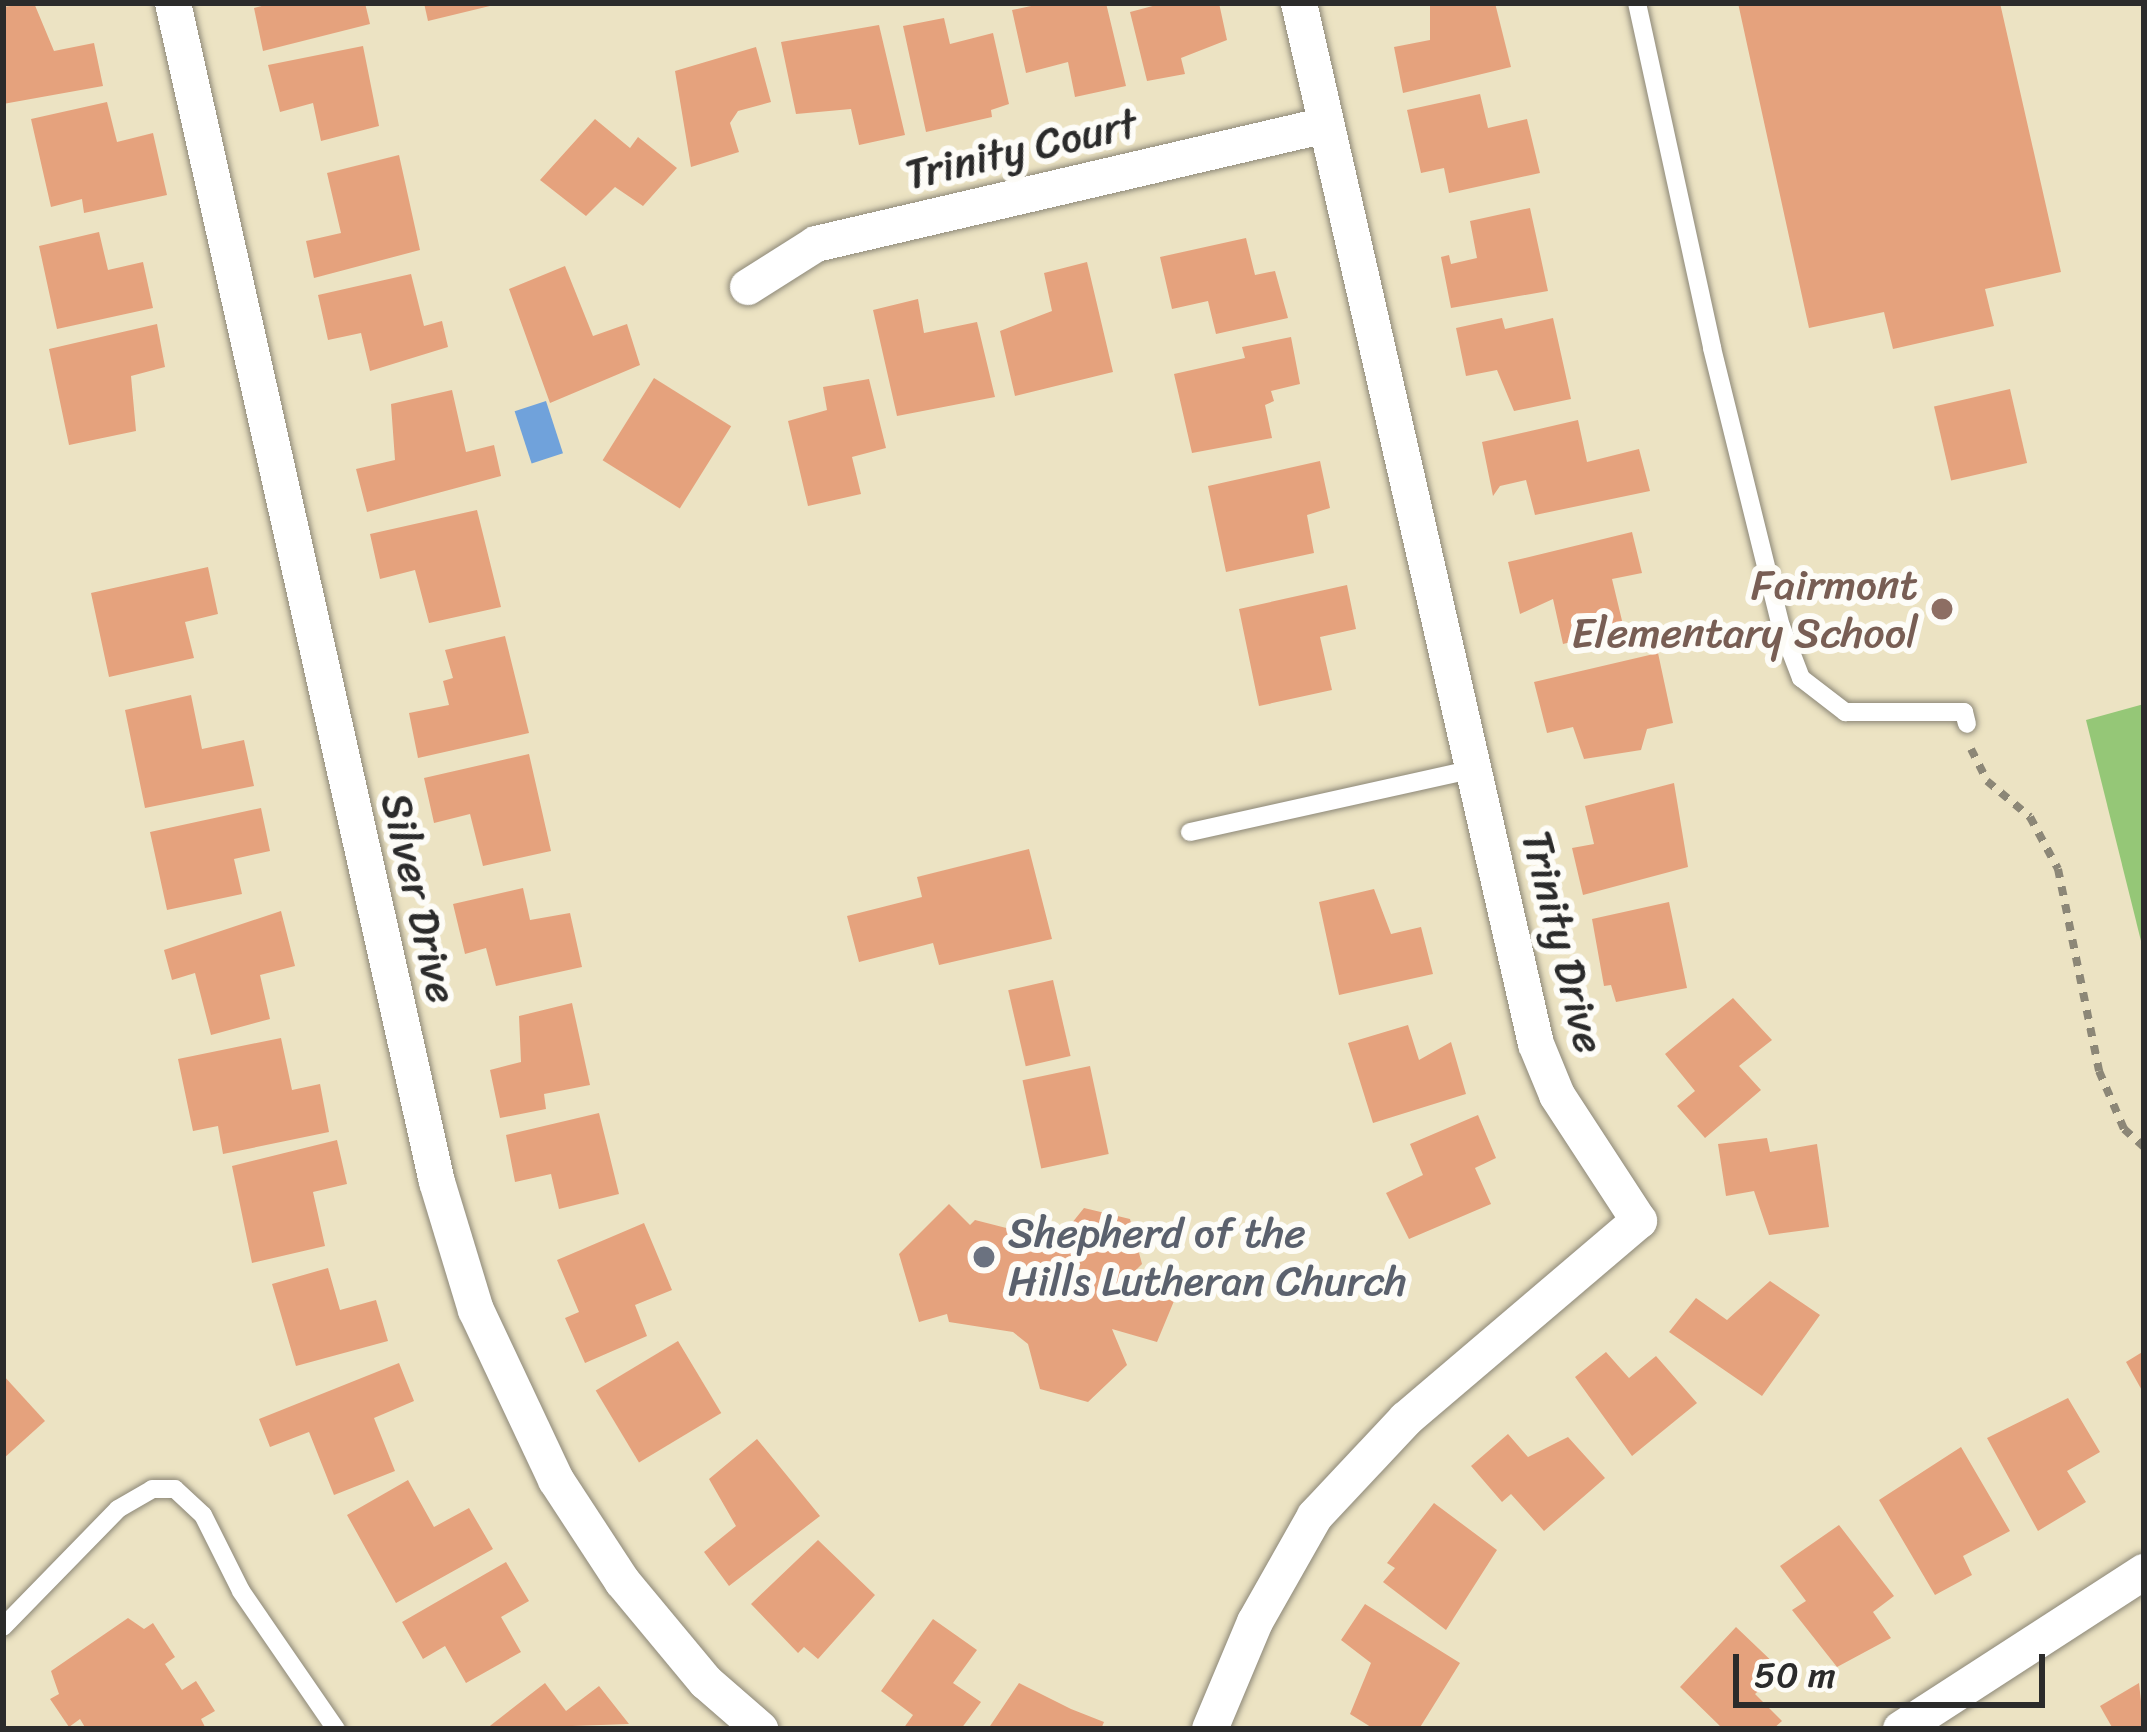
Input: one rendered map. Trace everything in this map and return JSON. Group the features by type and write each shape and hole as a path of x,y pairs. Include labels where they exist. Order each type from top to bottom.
{"street":[{"name":"Silver Drive","path":"173,3 437,1182 476,1310 556,1480 622,1580 706,1682 760,1729"},
{"name":"Trinity Drive","path":"1210,1729 1255,1622 1315,1516 1406,1419 1639,1221 1557,1095 1536,1044 1299,3"},
{"name":"Trinity Court","path":"748,287 816,244 1326,125"},
{"path":"1901,1729 2144,1572"}],"lane":[{"path":"1637,3 1712,348 1781,626 1802,678 1845,712 1964,712 1967,724"},
{"path":"1190,832 1475,769"},
{"path":"3,1627 118,1509 152,1489 175,1489 203,1515 241,1591 336,1729"}],"path":[{"path":"1967,724 1987,781 2030,817 2058,869 2099,1071 2124,1129 2144,1147"}],"green space":[{"path":"2144,704 2144,953 2086,720"}],"water":[{"path":"546,401 563,453 532,464 515,411"}],"building":[{"path":"34,3 54,51 94,43 103,86 3,104 3,7"},
{"path":"273,3 365,3 370,24 263,51 254,8"},
{"path":"424,3 494,3 494,5 428,21"},
{"path":"1045,3 1106,3 1126,86 1075,97 1068,62 1026,73 1012,10"},
{"path":"1164,3 1219,3 1227,40 1181,58 1185,74 1147,81 1130,12"},
{"path":"1430,3 1495,3 1511,67 1403,93 1394,47 1430,40"},
{"path":"1738,3 2000,3 2061,272 1985,289 1994,326 1893,349 1884,312 1809,328"},
{"path":"944,18 950,44 993,33 1009,104 991,110 992,117 926,132 903,26"},
{"path":"879,25 905,135 859,145 851,109 796,114 781,42"},
{"path":"363,46 379,126 321,141 313,103 280,112 268,65"},
{"path":"756,47 771,102 738,111 730,123 739,152 691,167 675,71"},
{"path":"1480,94 1488,128 1527,119 1540,173 1449,193 1444,168 1421,173 1407,110"},
{"path":"107,102 117,142 153,133 167,195 84,213 82,199 51,207 31,119"},
{"path":"595,119 630,148 638,137 677,168 643,206 615,187 586,216 540,180"},
{"path":"399,155 420,250 314,278 306,241 341,233 327,173"},
{"path":"1530,208 1548,291 1451,308 1441,257 1449,255 1451,264 1477,258 1470,221"},
{"path":"99,232 108,270 143,262 153,308 57,329 39,246"},
{"path":"1246,238 1255,275 1275,271 1288,318 1216,334 1208,301 1172,309 1160,257"},
{"path":"1087,262 1113,372 1015,396 1000,331 1052,311 1044,273"},
{"path":"565,266 593,336 627,324 640,365 550,403 509,289"},
{"path":"411,274 424,326 442,321 448,347 370,371 361,333 328,340 318,295"},
{"path":"918,299 924,333 977,322 995,397 897,416 873,310"},
{"path":"1502,318 1505,329 1553,318 1571,399 1514,411 1497,370 1466,376 1456,328"},
{"path":"157,324 165,367 131,376 136,431 69,445 49,349"},
{"path":"1291,337 1300,384 1271,391 1274,401 1265,405 1272,438 1192,453 1174,374 1245,358 1242,347"},
{"path":"654,378 731,426 680,508 603,460"},
{"path":"869,379 886,448 852,457 861,494 808,506 788,421 827,410 823,387"},
{"path":"2010,389 2027,463 1951,481 1934,407"},
{"path":"452,390 466,452 494,445 501,476 367,512 356,469 395,460 391,404"},
{"path":"1578,420 1587,462 1639,449 1650,491 1535,515 1526,480 1500,486 1493,496 1482,442"},
{"path":"1320,461 1330,508 1307,515 1314,553 1226,572 1208,486"},
{"path":"477,510 501,607 429,623 415,570 380,579 370,534"},
{"path":"1632,532 1642,573 1612,579 1624,629 1563,644 1553,599 1520,614 1508,562"},
{"path":"208,567 218,614 185,622 194,658 109,677 91,593"},
{"path":"1347,585 1356,629 1320,637 1332,690 1259,706 1239,609"},
{"path":"505,636 529,733 418,758 409,713 449,705 443,681 453,678 445,650"},
{"path":"1658,653 1673,723 1647,729 1641,750 1584,759 1573,727 1547,733 1534,682"},
{"path":"191,695 202,749 244,740 254,786 145,808 125,710"},
{"path":"529,754 551,851 483,866 470,814 434,823 424,778"},
{"path":"1674,783 1688,867 1583,895 1572,848 1594,844 1585,806"},
{"path":"261,808 270,851 234,859 242,894 167,910 150,832"},
{"path":"1029,849 1052,939 939,965 933,943 859,962 847,916 922,897 917,877"},
{"path":"523,888 530,920 570,913 582,967 496,986 486,948 465,954 453,904"},
{"path":"1374,889 1391,934 1421,927 1433,974 1339,995 1319,902"},
{"path":"1669,902 1687,988 1616,1002 1611,985 1604,986 1592,919"},
{"path":"281,911 295,966 260,975 270,1019 211,1035 195,973 172,980 164,950"},
{"path":"1053,980 1071,1056 1026,1066 1008,990"},
{"path":"1733,998 1772,1040 1739,1066 1761,1090 1705,1138 1677,1106 1695,1091 1665,1054"},
{"path":"572,1003 590,1085 544,1094 546,1109 500,1118 490,1070 521,1062 519,1016"},
{"path":"1408,1025 1419,1060 1451,1042 1466,1094 1373,1123 1348,1043"},
{"path":"281,1038 292,1090 320,1084 329,1132 223,1154 218,1126 193,1131 178,1059"},
{"path":"1090,1066 1109,1154 1041,1168 1023,1080"},
{"path":"599,1113 619,1194 559,1209 551,1174 515,1182 506,1135"},
{"path":"1478,1115 1496,1158 1475,1168 1491,1204 1409,1239 1386,1193 1423,1175 1410,1144"},
{"path":"1767,1138 1770,1152 1817,1144 1829,1227 1769,1235 1754,1191 1726,1196 1718,1144"},
{"path":"337,1140 347,1184 313,1192 325,1246 252,1263 232,1166"},
{"path":"949,1204 970,1225 975,1220 1034,1235 1037,1246 1059,1239 1084,1208 1130,1219 1142,1264 1118,1288 1174,1301 1157,1342 1112,1329 1127,1365 1088,1402 1040,1389 1028,1344 1013,1332 949,1322 947,1314 919,1322 899,1254"},
{"path":"644,1223 672,1290 635,1305 647,1336 585,1363 565,1318 579,1312 557,1260"},
{"path":"328,1268 340,1310 376,1300 388,1341 296,1366 272,1284"},
{"path":"1770,1281 1820,1315 1762,1396 1669,1332 1696,1298 1727,1320"},
{"path":"678,1341 721,1413 639,1462 596,1390"},
{"path":"2144,1351 2144,1394 2126,1362"},
{"path":"1606,1352 1629,1378 1656,1356 1697,1403 1632,1456 1575,1377"},
{"path":"399,1363 414,1401 374,1418 395,1471 334,1495 309,1432 270,1447 259,1419"},
{"path":"3,1375 45,1421 3,1459"},
{"path":"2068,1398 2100,1452 2067,1471 2086,1502 2038,1531 1987,1438"},
{"path":"1508,1434 1528,1457 1568,1437 1605,1478 1544,1531 1511,1494 1502,1502 1471,1466"},
{"path":"757,1439 820,1516 729,1586 704,1552 736,1526 709,1479"},
{"path":"1961,1447 2010,1531 1963,1556 1972,1575 1935,1595 1879,1500"},
{"path":"408,1480 434,1527 469,1508 493,1549 396,1603 347,1515"},
{"path":"1434,1503 1497,1550 1446,1630 1383,1582 1395,1568 1387,1563"},
{"path":"1839,1525 1894,1596 1873,1612 1891,1638 1837,1667 1792,1610 1806,1601 1780,1566"},
{"path":"818,1540 875,1595 818,1659 804,1647 798,1653 751,1604"},
{"path":"506,1562 529,1601 501,1617 521,1652 466,1683 445,1646 423,1659 402,1622"},
{"path":"1365,1604 1460,1663 1419,1729 1374,1729 1350,1714 1371,1663 1341,1640"},
{"path":"128,1618 144,1629 153,1623 175,1657 165,1664 182,1690 196,1681 215,1711 201,1719 206,1729 86,1729 80,1719 69,1727 50,1699 59,1694 51,1671"},
{"path":"933,1619 977,1650 953,1683 981,1702 961,1729 903,1729 913,1715 881,1691"},
{"path":"1736,1627 1781,1670 1755,1694 1782,1721 1773,1729 1723,1729 1680,1687"},
{"path":"545,1683 566,1711 599,1686 629,1724 486,1729"},
{"path":"1019,1683 1104,1722 1101,1729 988,1729"},
{"path":"2139,1683 2144,1729 2113,1729 2100,1706"}],"place":[{"name":"Fairmont Elementary School","path":"1942,609"},
{"name":"Shepherd of the Hills Lutheran Church","path":"984,1257"}]}
